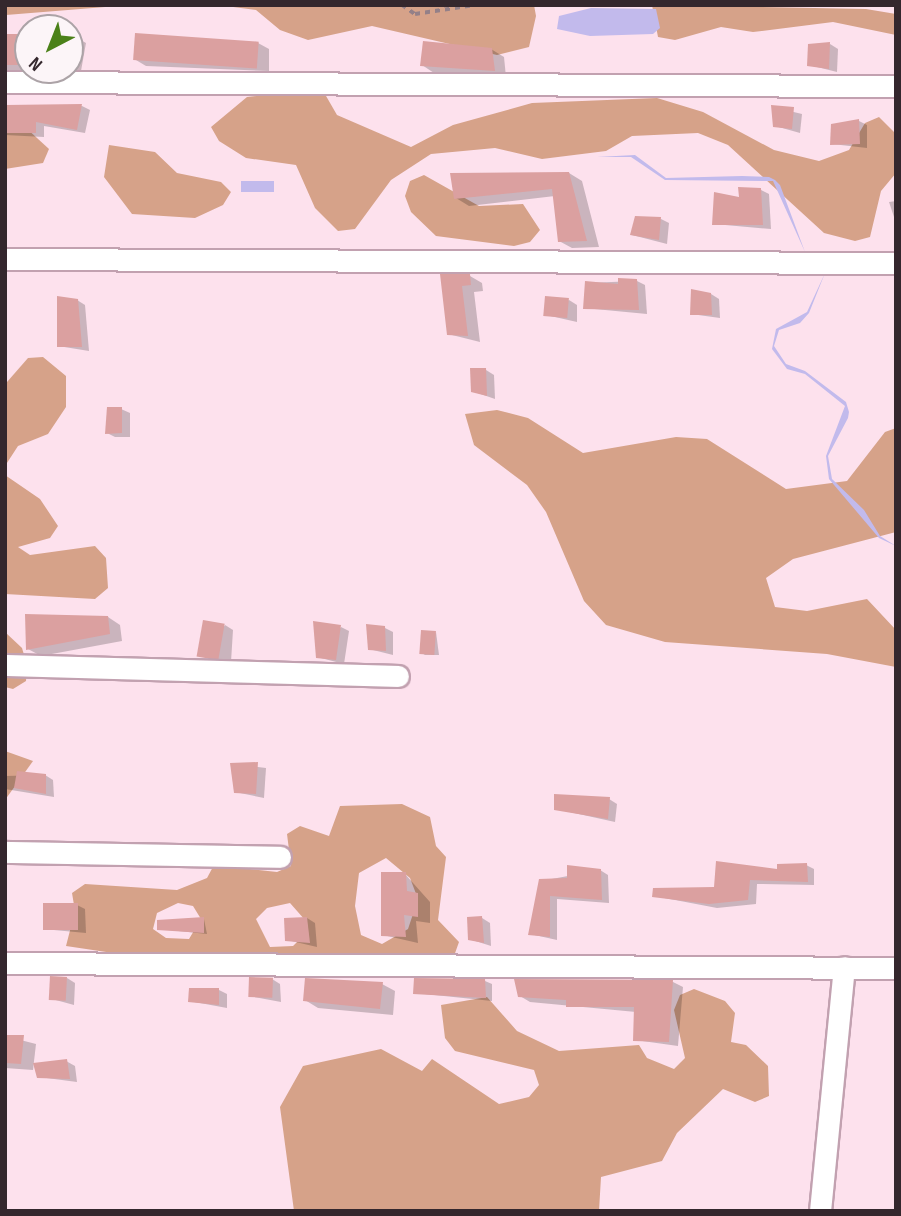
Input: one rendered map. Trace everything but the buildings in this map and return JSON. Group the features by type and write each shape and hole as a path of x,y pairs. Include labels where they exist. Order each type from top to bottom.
{"street":[{"path":"5,82 896,86"},
{"path":"5,260 896,263"},
{"path":"5,665 398,676"},
{"path":"5,852 280,857"},
{"path":"5,963 896,968"},
{"path":"820,1211 844,967"}],"path":[{"path":"402,5 415,14 474,5"}],"shaded area":[{"path":"5,5 130,5 14,14 6,15"},
{"path":"218,5 534,5 536,16 529,47 497,55 372,26 308,40 280,30 256,10"},
{"path":"652,5 866,9 896,14 896,35 833,22 753,32 721,27 675,40 658,37"},
{"path":"591,8 656,9 660,28 653,34 590,36 557,29 559,16"},
{"path":"322,89 337,115 411,147 453,125 532,103 657,98 703,112 774,150 819,161 849,150 865,123 879,117 896,134 896,173 881,191 870,237 855,241 824,233 728,145 698,133 632,136 606,151 542,159 495,148 431,154 391,180 355,229 338,231 315,208 296,165 246,158 219,141 211,127 247,97"},
{"path":"25,127 49,149 43,163 5,169 5,133"},
{"path":"109,145 155,152 177,173 221,182 231,192 223,205 195,218 132,214 104,177"},
{"path":"635,155 666,178 742,176 769,177 775,180 780,185 805,252 773,181 665,180 631,157 597,157"},
{"path":"424,175 479,206 523,204 540,230 530,242 514,246 436,236 411,212 405,196 410,181"},
{"path":"241,181 274,181 274,192 241,192"},
{"path":"825,273 809,313 800,323 779,330 774,346 786,364 805,371 846,402 848,418 828,456 832,479 864,510 880,536 896,546 879,538 829,479 826,456 845,406 805,374 787,369 772,349 776,329 807,312"},
{"path":"43,357 66,376 66,407 48,434 18,446 5,466 7,382 28,358"},
{"path":"497,410 528,418 583,453 676,437 707,439 786,489 847,481 885,432 896,428 896,532 793,559 766,578 775,607 807,611 867,599 896,630 896,667 827,654 665,642 606,625 584,601 546,512 527,485 474,445 465,414"},
{"path":"5,475 40,499 58,526 50,538 18,547 30,555 95,546 106,558 108,588 95,599 5,594"},
{"path":"5,632 22,648 27,665 26,681 13,689 5,687"},
{"path":"5,751 33,761 5,800"},
{"path":"402,804 430,817 436,846 446,857 438,920 459,942 454,956 142,970 113,953 66,946 75,911 72,893 85,884 177,890 207,878 214,865 277,872 291,866 287,834 300,826 329,836 340,806","holes":["386,858 410,878 418,899 408,929 382,944 361,935 355,906 359,873","178,903 193,906 201,919 189,939 166,938 153,929 157,913","290,903 305,920 304,935 293,946 270,947 256,919 267,908"]},
{"path":"694,989 725,1001 735,1013 731,1042 746,1045 768,1066 769,1096 755,1102 723,1089 677,1133 662,1161 601,1177 599,1211 294,1211 280,1107 303,1066 381,1049 422,1071 432,1059 499,1104 529,1097 539,1085 534,1070 455,1051 445,1038 441,1005 487,997 517,1031 559,1051 639,1045 647,1058 674,1069 685,1058 674,1010 680,995"}]}
